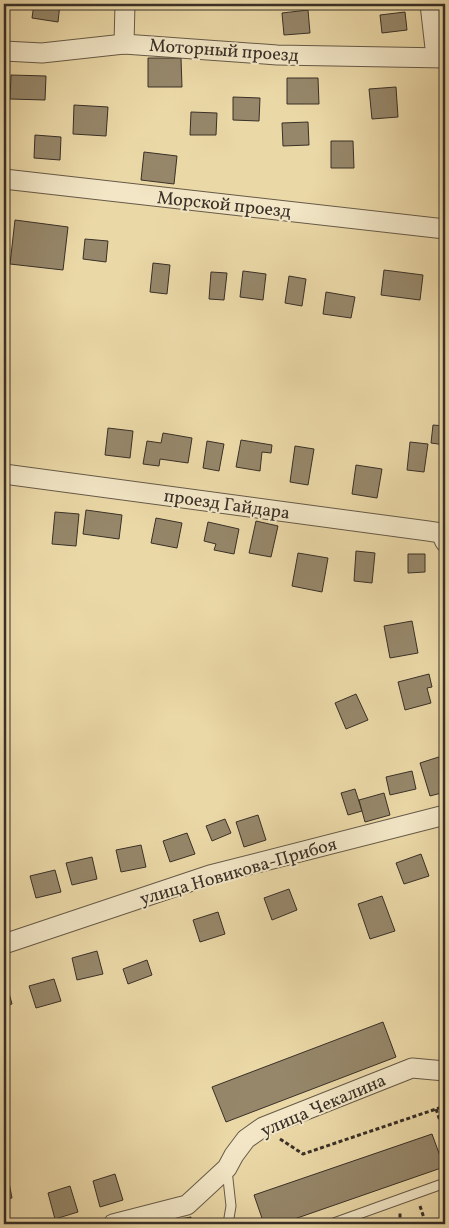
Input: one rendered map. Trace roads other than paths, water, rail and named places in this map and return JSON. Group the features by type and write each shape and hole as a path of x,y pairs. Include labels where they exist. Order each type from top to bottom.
{"street":[{"path":"124,44 125,4"},
{"path":"430,4 440,57"},
{"name":"Моторный проезд","path":"4,51 42,53 124,44 277,55 440,57"},
{"name":"Морской проезд","path":"4,179 445,229"},
{"name":"проезд Гайдара","path":"4,474 441,533 445,542"},
{"name":"улица Новикова-Прибоя","path":"4,944 210,874 445,815"},
{"name":"улица Чекалина","path":"113,1224 187,1205 227,1168 246,1139 263,1127 412,1068 445,1072"}],"lane":[{"path":"227,1168 231,1206 228,1224"},
{"path":"331,1224 445,1183"}]}
